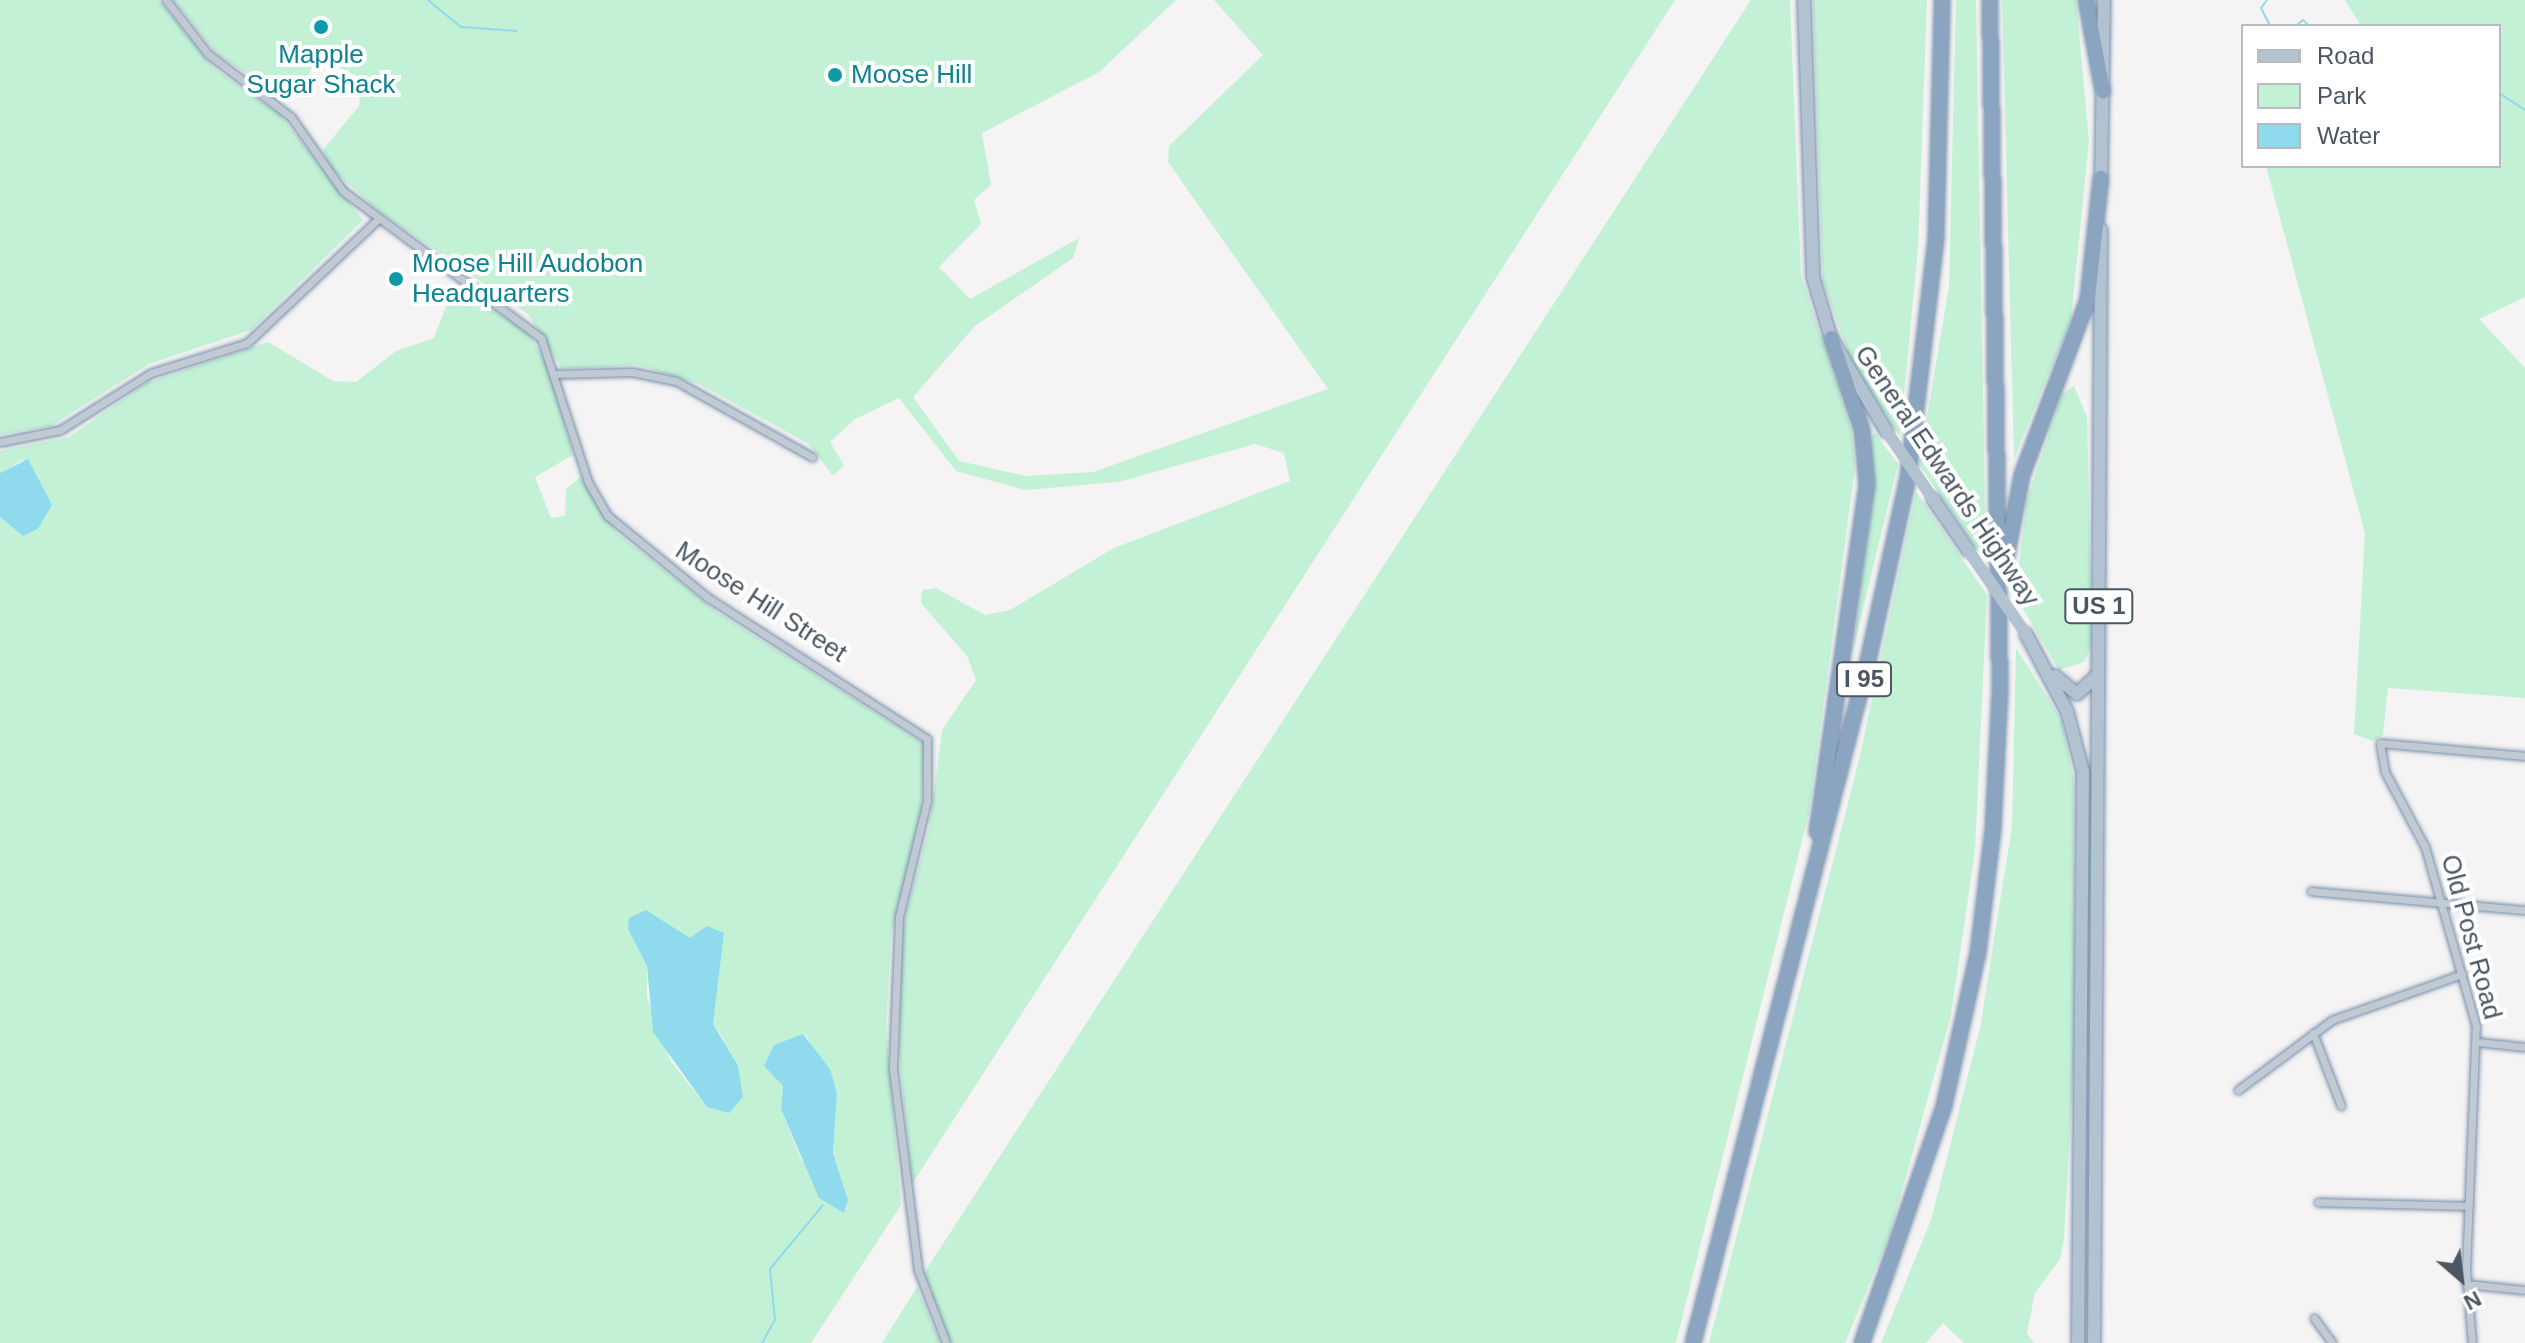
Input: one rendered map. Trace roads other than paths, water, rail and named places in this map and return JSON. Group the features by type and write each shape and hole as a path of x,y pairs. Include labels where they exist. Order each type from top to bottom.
{"highway":[{"name":"I 95","path":"1693,1343 1813,878 1912,449 1936,237 1942,0"},
{"path":"1862,1343 1929,1158 1973,977 1995,801 1999,598 1990,0"},
{"path":"2086,0 2103,91"},
{"path":"1999,598 2021,480 2089,294 2101,178"},
{"path":"1813,878 1867,490 1862,430 1831,338"}],"main road":[{"name":"General Edwards Highway","path":"1804,0 1809,239 1831,338 1887,432 2026,634 2067,711 2084,797 2078,1343"},
{"name":"US 1","path":"2094,1343 2104,0"},
{"path":"2039,655 2074,693 2090,688 2098,668"}],"street":[{"name":"Moose Hill Street","path":"166,0 208,54 291,117 333,181 378,219 535,331 557,374 588,482 608,516 707,597 928,740 927,801 899,917 892,1047 918,1270 946,1343"},
{"path":"0,442 60,430 151,373 247,343 378,219"},
{"path":"557,374 632,372 676,381 812,457"},
{"name":"Old Post Road","path":"2472,1343 2466,1284 2478,1042 2462,974 2436,900 2422,836 2385,772 2380,743 2525,756"},
{"path":"2311,891 2525,910"},
{"path":"2238,1090 2313,1033 2462,974"},
{"path":"2313,1033 2341,1106"},
{"path":"2478,1042 2525,1047"},
{"path":"2318,1202 2469,1206"},
{"path":"2466,1284 2525,1290"},
{"path":"2314,1318 2332,1343"}],"water":[{"path":"28,459 52,505 38,529 23,536 0,517 0,473"},
{"path":"646,910 690,938 707,926 724,933 713,1024 738,1066 743,1097 729,1113 707,1107 653,1032 647,966 628,929 629,918"},
{"path":"803,1034 830,1069 837,1093 833,1153 848,1200 844,1213 819,1198 781,1109 783,1086 764,1066 774,1045"}],"waterway":[{"path":"428,0 461,27 517,31"},
{"path":"2267,0 2261,8 2269,24"},
{"path":"2298,24 2303,20 2307,24"},
{"path":"2501,94 2525,110"},
{"path":"762,1343 775,1320 770,1269 823,1205"}],"place":[{"name":"Mapple Sugar Shack","path":"321,27"},
{"name":"Moose Hill","path":"835,75"},
{"name":"Moose Hill Audobon Headquarters","path":"396,279"}]}
